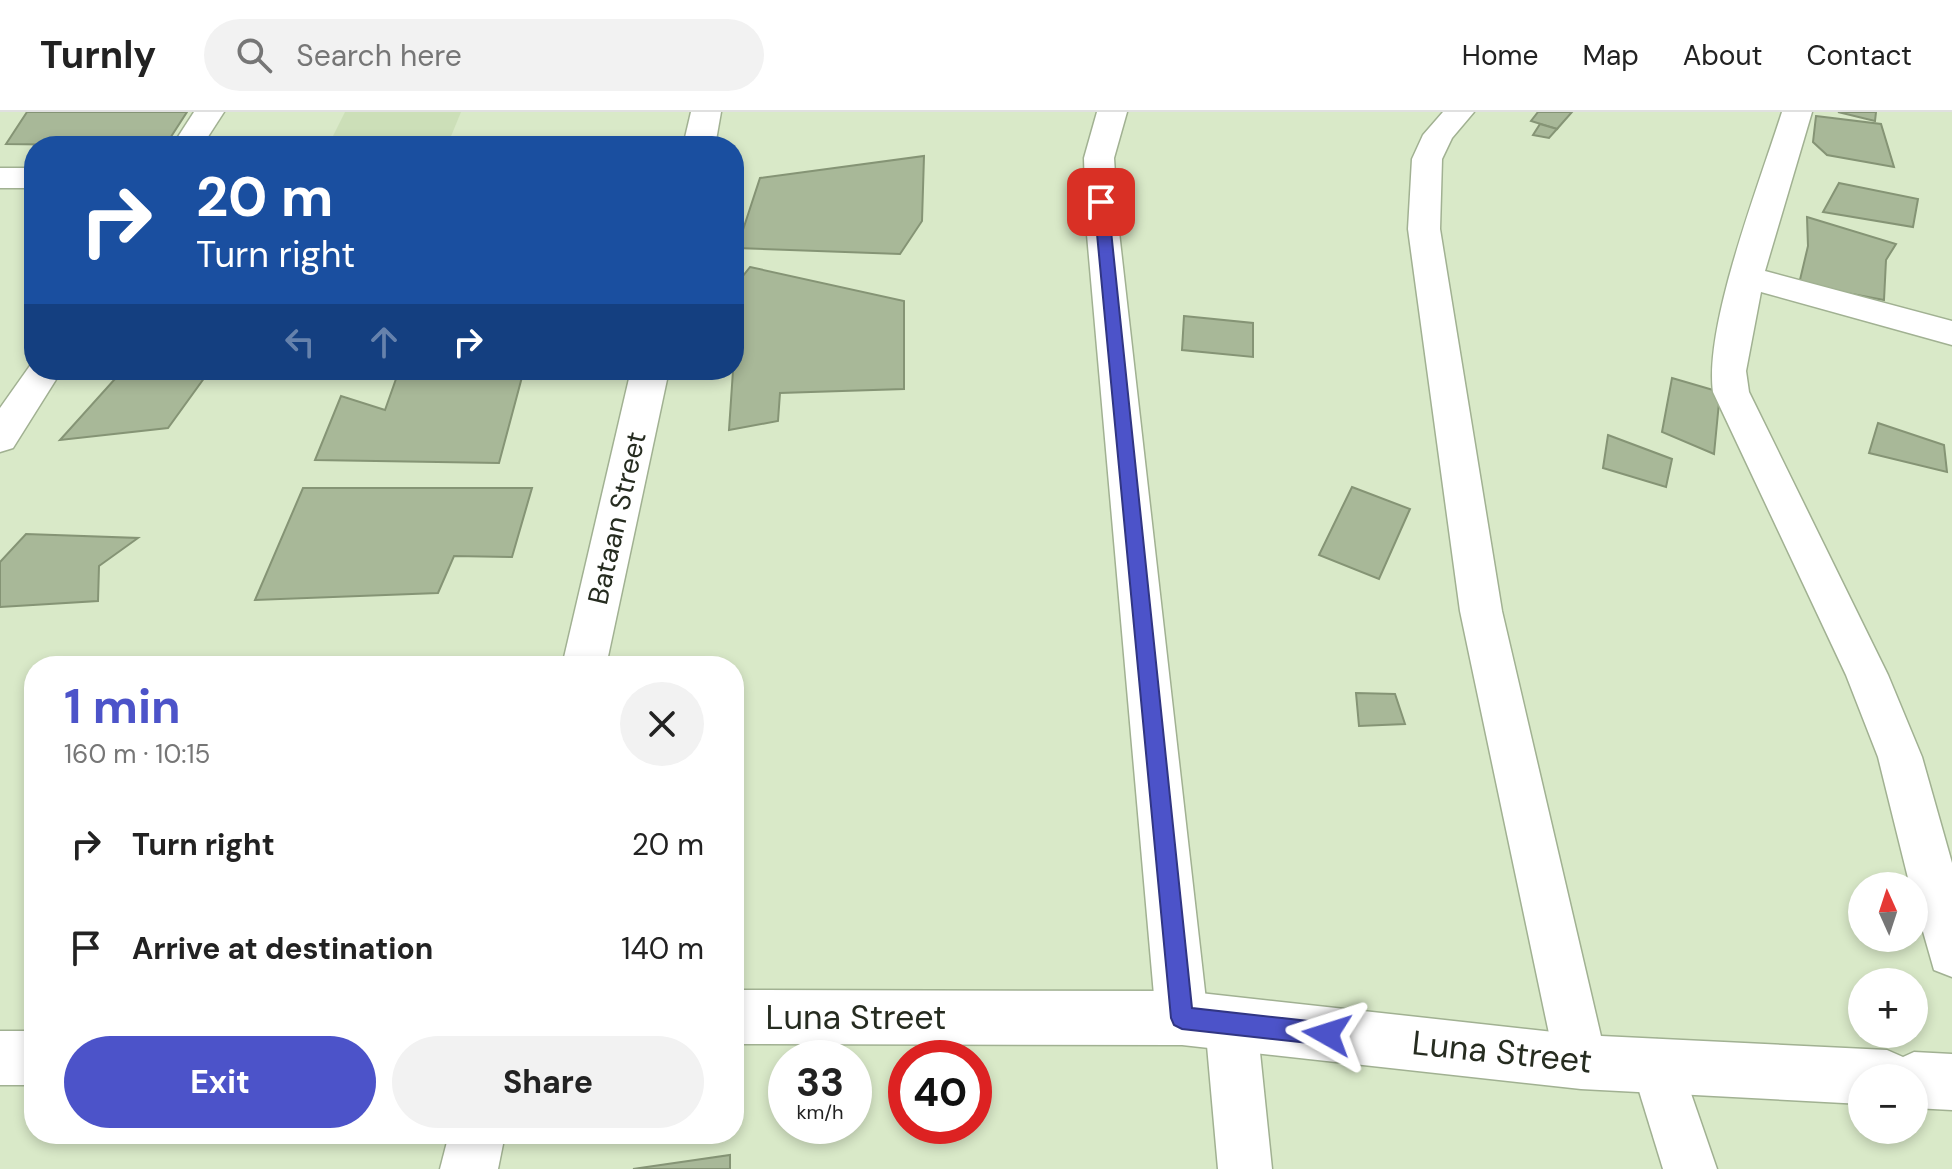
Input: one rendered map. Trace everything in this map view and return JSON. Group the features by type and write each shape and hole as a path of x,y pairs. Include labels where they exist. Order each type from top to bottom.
{"street":[{"path":"193,136 209,112"},
{"path":"701,136 706,112"},
{"path":"1112,112 1099,158 1102,223 1207,1020 1245,1169"},
{"path":"1459,112 1438,135 1427,159 1424,229 1481,611 1581,1062"},
{"path":"1797,112 1747,277 1728,371 1731,392 1867,675 1895,744 1952,952"},
{"path":"0,178 24,178"},
{"path":"1747,277 1952,333"},
{"path":"0,438 38,380"},
{"name":"Bataan Street","path":"586,656 648,380"},
{"name":"Luna Street","path":"744,1017 1207,1020 1581,1062 1848,1076"},
{"path":"0,1058 24,1058"},
{"path":"1657,1065 1690,1169"},
{"path":"1928,1081 1952,1082"},
{"path":"469,1169 475,1144"}],"shaded area":[{"path":"345,112 461,112 451,136 333,136"}],"building":[{"path":"27,112 187,112 171,136 24,136 24,144 6,144"},
{"path":"1538,112 1572,112 1557,129 1531,121"},
{"path":"1838,112 1876,112 1875,121"},
{"path":"1816,116 1881,124 1894,167 1827,155 1813,142"},
{"path":"1540,124 1557,129 1549,138 1533,135"},
{"path":"924,156 922,221 900,254 744,248 744,227 760,178"},
{"path":"1839,183 1918,199 1913,227 1823,212"},
{"path":"1807,217 1896,244 1886,260 1884,300 1799,284 1808,246"},
{"path":"750,267 904,301 904,389 780,393 778,421 729,430 732,380 744,380 744,275"},
{"path":"1184,316 1253,323 1253,357 1182,350"},
{"path":"1672,378 1720,392 1714,454 1662,432"},
{"path":"114,380 203,380 168,428 60,440"},
{"path":"396,380 521,380 499,463 315,460 341,396 385,410"},
{"path":"1878,423 1944,445 1947,472 1869,453"},
{"path":"1608,435 1672,459 1666,487 1603,468"},
{"path":"1352,487 1410,509 1379,579 1319,555"},
{"path":"303,488 532,488 512,557 454,556 438,593 255,600"},
{"path":"26,534 138,538 99,566 98,601 0,607 0,562"},
{"path":"1356,693 1395,694 1405,724 1359,726"},
{"path":"730,1155 730,1169 633,1169"}],"route":[{"path":"1101,202 1182,1018 1327,1034"}]}
